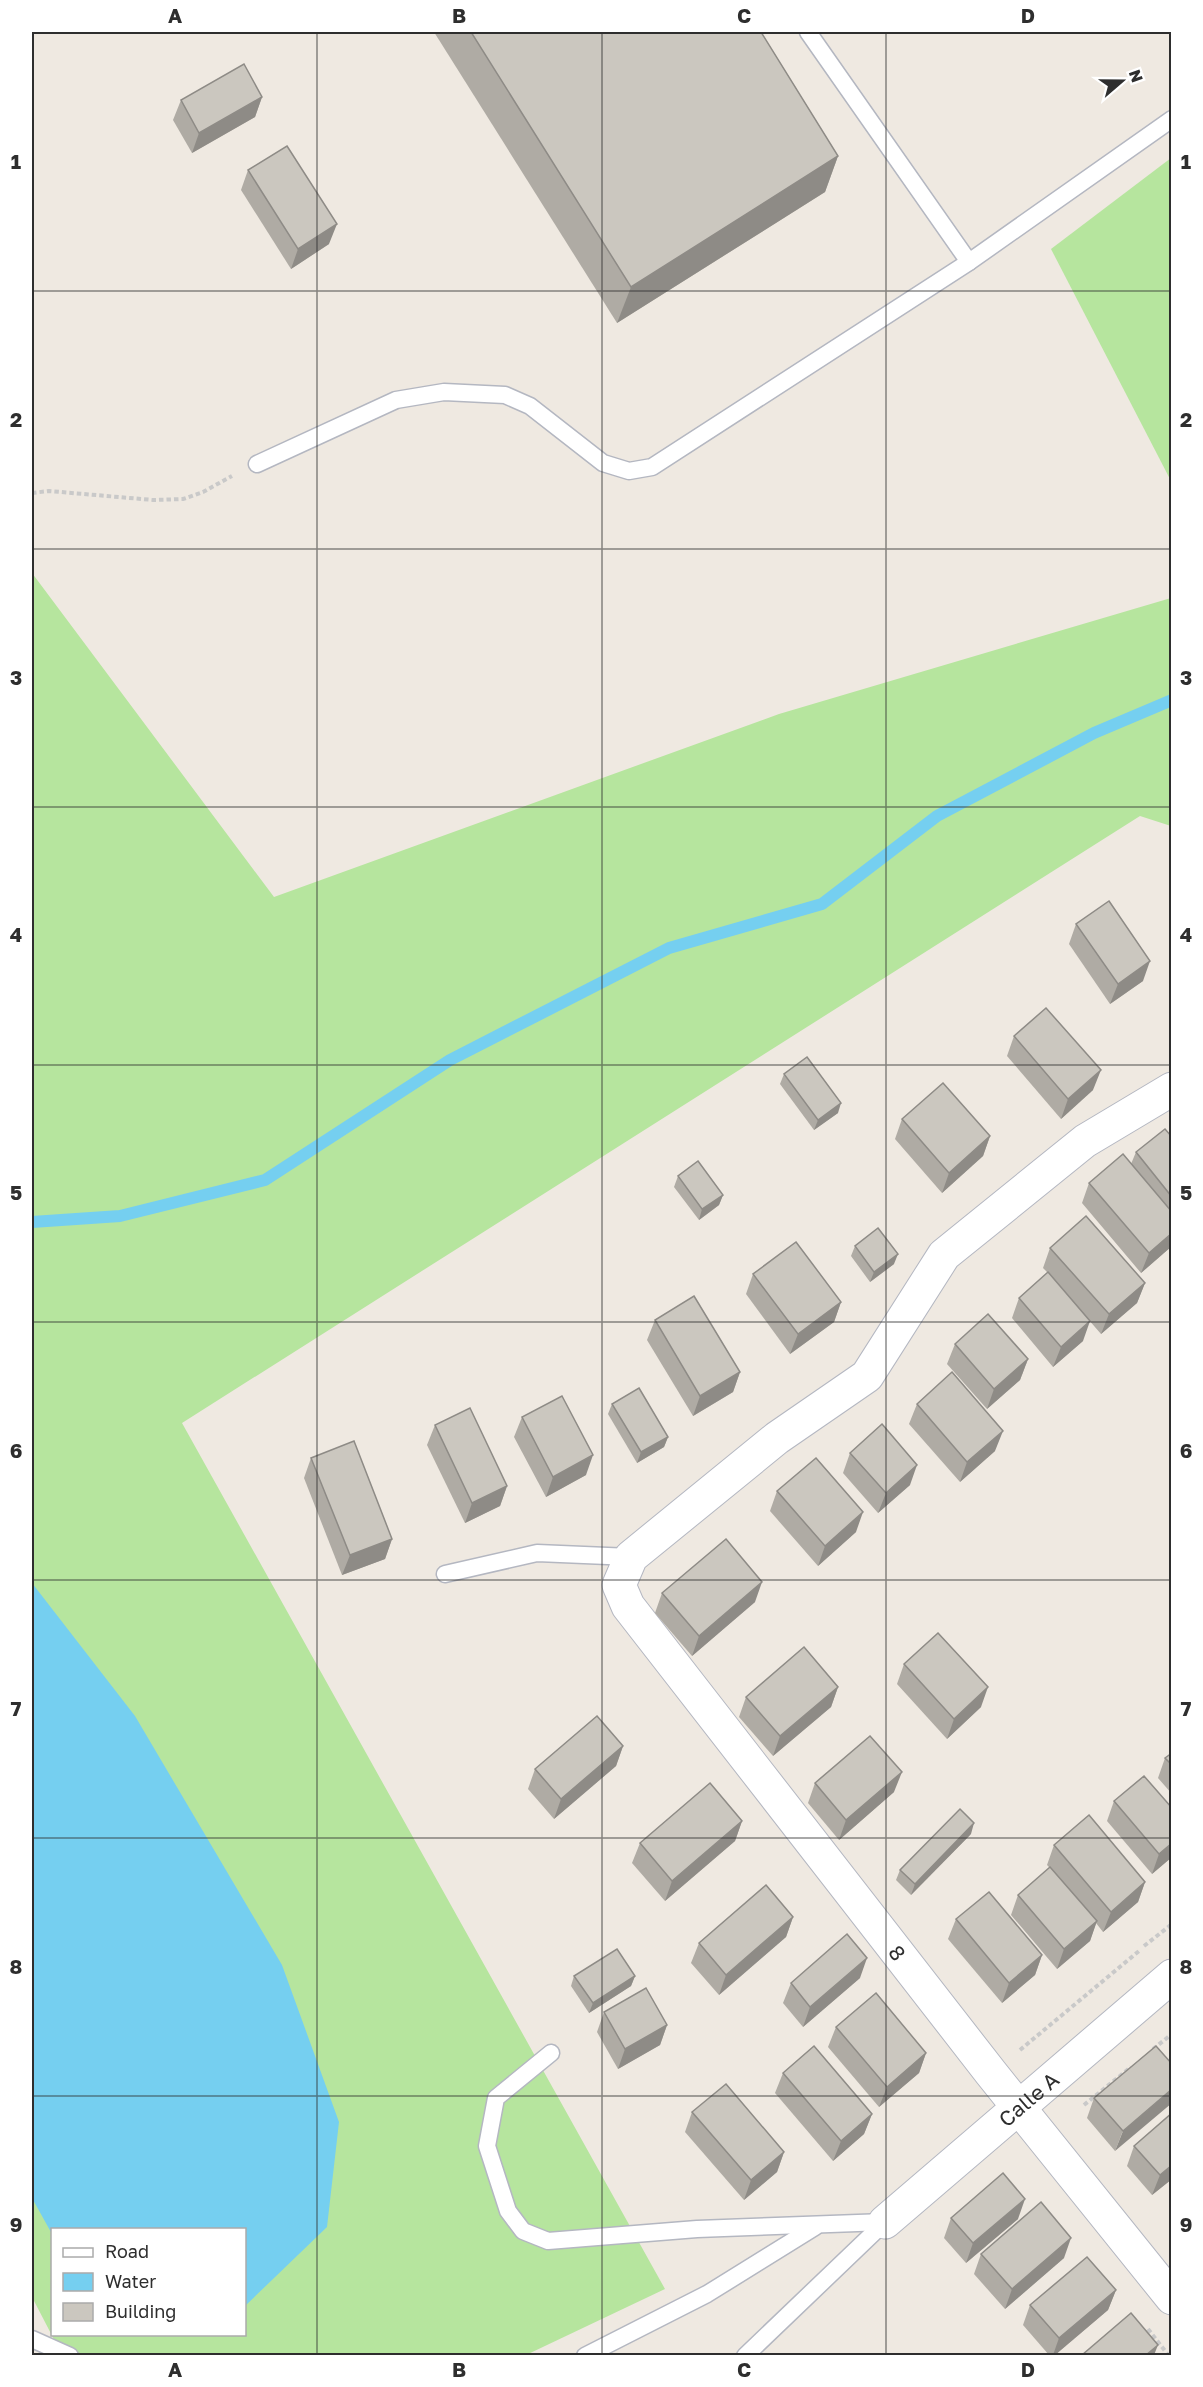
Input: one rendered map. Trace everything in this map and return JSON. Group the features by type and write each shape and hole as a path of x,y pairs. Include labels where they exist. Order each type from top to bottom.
{"street":[{"path":"631,1557 777,1438 867,1376 944,1255 1085,1141 1172,1089"},
{"name":"8","path":"631,1557 619,1584 628,1606 1018,2107 1172,2298"},
{"name":"Calle A","path":"885,2222 1172,1976"}],"lane":[{"path":"808,32 969,262"},
{"path":"256,464 396,400 444,392 506,395 530,406 603,463 629,471 652,467 969,262 1172,119"},
{"path":"445,1574 537,1553 631,1557"},
{"path":"551,2053 496,2098 487,2146 508,2211 523,2231 548,2241 697,2229 885,2222"},
{"path":"745,2355 885,2222"},
{"path":"585,2355 707,2294 816,2226"},
{"path":"32,2339 70,2355"}],"path":[{"path":"32,493 49,491 153,500 183,500 256,464"},
{"path":"992,2073 1172,1924"},
{"path":"1145,2055 1172,2034"},
{"path":"1076,2112 1137,2062"}],"green space":[{"path":"1171,158 1171,481 1051,249"},
{"path":"32,573 274,897 779,714 1171,598 1171,826 1140,816 182,1423 665,2289 526,2355 71,2355 60,2351 52,2336 246,2336 246,2228 51,2228 51,2334 32,2297"}],"water":[{"path":"32,1583 135,1716 282,1965 339,2122 327,2227 246,2305 246,2228 51,2228 51,2232 32,2198"}],"building":[{"path":"471,32 761,32 838,156 631,287"},
{"path":"244,64 262,97 199,133 181,100"},
{"path":"287,146 337,224 298,249 248,170"},
{"path":"1109,901 1150,961 1118,984 1076,924"},
{"path":"1046,1008 1101,1070 1068,1099 1014,1036"},
{"path":"807,1057 841,1103 818,1120 784,1074"},
{"path":"943,1083 990,1136 949,1173 902,1119"},
{"path":"1165,1129 1172,1137 1172,1197 1136,1152"},
{"path":"1123,1154 1172,1212 1172,1233 1149,1253 1089,1183"},
{"path":"698,1161 723,1195 702,1209 678,1176"},
{"path":"1086,1216 1145,1283 1109,1314 1050,1248"},
{"path":"878,1228 898,1254 874,1272 855,1246"},
{"path":"796,1242 841,1302 798,1334 753,1274"},
{"path":"1048,1272 1090,1321 1061,1347 1019,1298"},
{"path":"694,1296 740,1372 700,1396 655,1320"},
{"path":"988,1314 1028,1359 994,1389 955,1344"},
{"path":"952,1372 1003,1431 967,1462 917,1404"},
{"path":"639,1388 668,1437 641,1452 612,1404"},
{"path":"562,1396 593,1455 553,1477 522,1417"},
{"path":"470,1408 507,1486 472,1503 435,1425"},
{"path":"882,1424 917,1465 886,1493 850,1453"},
{"path":"354,1441 392,1539 350,1555 311,1458"},
{"path":"816,1458 863,1512 825,1546 777,1491"},
{"path":"726,1539 762,1582 699,1636 662,1593"},
{"path":"938,1633 988,1687 954,1719 904,1664"},
{"path":"804,1647 838,1687 780,1736 746,1697"},
{"path":"597,1716 623,1746 561,1799 535,1769"},
{"path":"870,1736 902,1772 846,1820 815,1783"},
{"path":"1172,1753 1172,1765 1165,1758"},
{"path":"1144,1776 1172,1808 1172,1843 1159,1854 1114,1801"},
{"path":"710,1783 742,1821 672,1881 640,1843"},
{"path":"960,1809 974,1823 915,1884 900,1870"},
{"path":"1089,1815 1145,1882 1111,1912 1054,1845"},
{"path":"1050,1867 1097,1921 1064,1949 1018,1895"},
{"path":"766,1885 793,1917 726,1975 699,1943"},
{"path":"989,1892 1042,1955 1009,1983 956,1919"},
{"path":"847,1934 867,1958 810,2007 791,1983"},
{"path":"617,1949 635,1976 593,2003 574,1976"},
{"path":"646,1988 667,2025 625,2049 604,2012"},
{"path":"876,1993 926,2053 887,2087 836,2027"},
{"path":"814,2046 872,2114 841,2141 783,2073"},
{"path":"1156,2046 1172,2064 1172,2089 1123,2131 1094,2098"},
{"path":"726,2084 784,2152 751,2180 692,2112"},
{"path":"1172,2113 1172,2165 1160,2175 1134,2146"},
{"path":"1003,2173 1025,2199 973,2243 951,2218"},
{"path":"1041,2202 1071,2238 1012,2289 981,2254"},
{"path":"1087,2257 1116,2290 1059,2338 1030,2305"},
{"path":"1131,2313 1158,2345 1146,2355 1082,2355"}],"waterway":[{"path":"32,1222 120,1216 265,1180 450,1060 669,948 822,904 937,816 1094,733 1172,700"}]}
